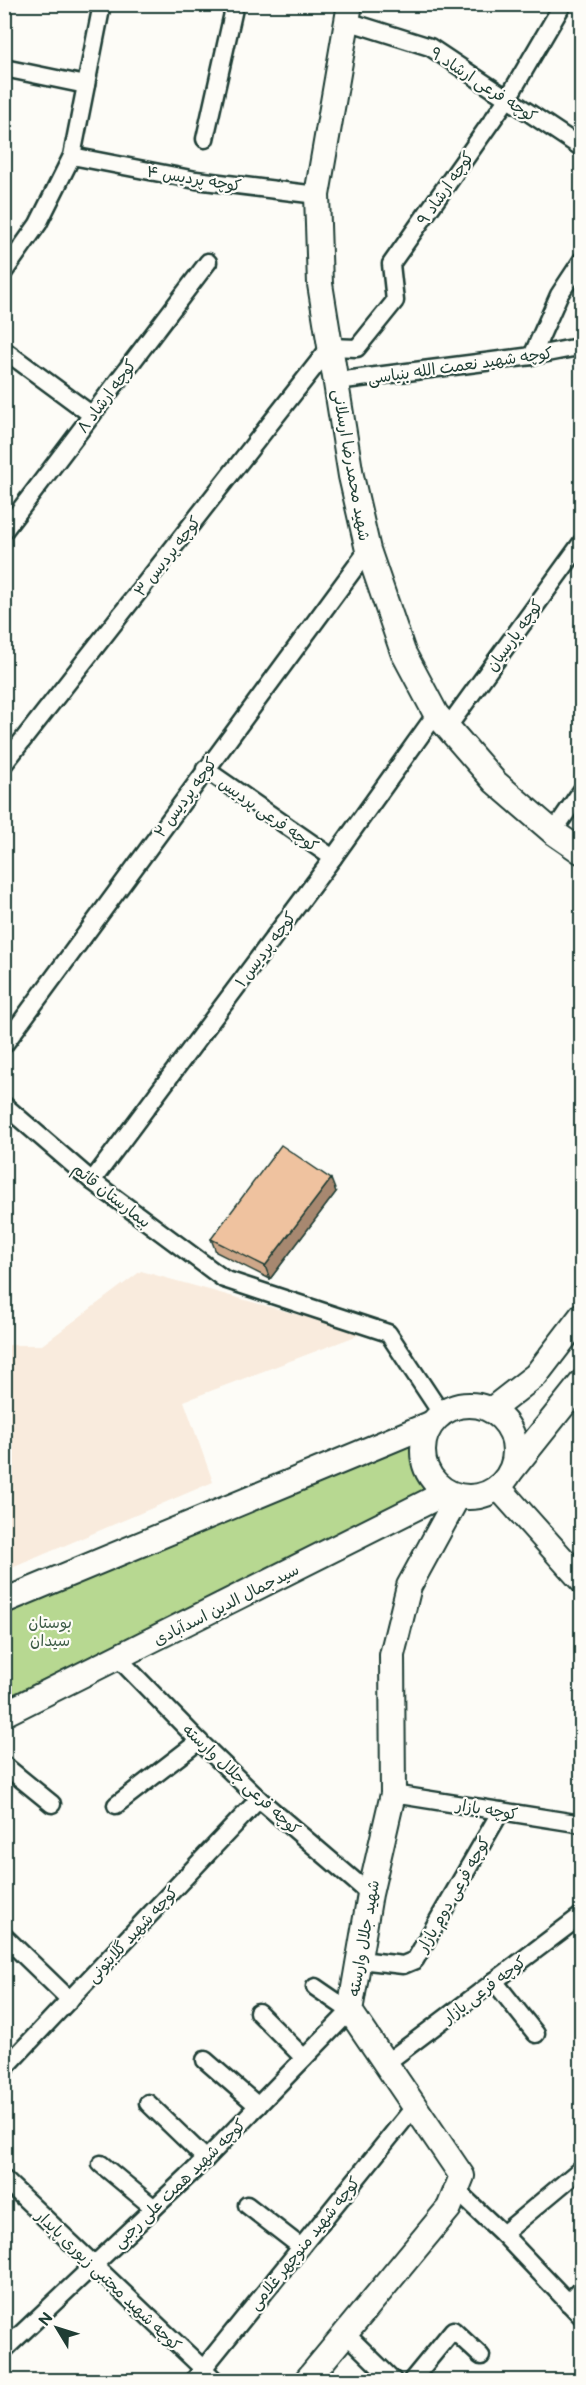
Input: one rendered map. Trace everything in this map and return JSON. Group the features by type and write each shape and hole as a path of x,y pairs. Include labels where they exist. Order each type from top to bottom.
{"street":[{"path":"4,272 38,224 72,156 102,4"},
{"path":"205,139 235,4"},
{"name":"کوچه ارشاد ۹","path":"330,347 357,348 395,301 391,264 508,98 564,4"},
{"name":"کوچه فرعی ارشاد ۹","path":"349,13 430,47 582,148"},
{"name":"شهید محمدرضا ارسلانی","path":"349,13 316,195 320,284 338,381 351,476 368,550 403,652 442,721 495,782 553,832 582,852"},
{"path":"4,68 86,85"},
{"name":"کوچه پردیس ۴","path":"72,156 196,180 316,195"},
{"path":"532,356 559,295 582,260"},
{"name":"کوچه ارشاد ۸","path":"4,531 208,262"},
{"name":"کوچه پردیس ۳","path":"4,764 330,347"},
{"name":"کوچه شهید نعمت الله بنیاسی","path":"338,381 532,356 573,348 582,350"},
{"path":"4,350 92,416"},
{"name":"کوچه پارسیان","path":"442,721 582,542"},
{"name":"کوچه پردیس ۲","path":"4,1045 368,550"},
{"name":"کوچه پردیس ۱","path":"92,1181 333,858 442,721"},
{"name":"کوچه فرعی پردیس","path":"205,769 333,858"},
{"path":"553,832 582,790"},
{"name":"بیمارستان قائم","path":"4,1105 92,1181 224,1279 388,1333 436,1419"},
{"path":"491,1410 536,1375 582,1315"},
{"path":"436,1419 424,1438 422,1454 426,1470 435,1483 452,1494 482,1495 504,1480 582,1382"},
{"path":"5,1601 436,1419 466,1404 491,1410 503,1418 513,1437 515,1459 504,1480"},
{"path":"504,1480 582,1581"},
{"name":"سیدجمال الدین اسدآبادی","path":"4,1714 452,1494"},
{"name":"شهید جلال وارسته","path":"452,1494 410,1586 392,1655 393,1794 370,1894 350,2011 462,2176 456,2190"},
{"name":"کوچه فرعی جلال وارسته","path":"119,1659 259,1799 370,1894"},
{"path":"116,1805 199,1741"},
{"path":"4,1765 52,1804"},
{"name":"کوچه بازار","path":"393,1794 582,1824"},
{"name":"کوچه شهید گلابتونی","path":"4,2069 259,1799"},
{"name":"کوچه فرعی دوم بازار","path":"360,1960 404,1965 415,1960 501,1811"},
{"name":"کوچه فرعی بازار","path":"386,2063 582,1915"},
{"path":"4,1936 70,2000"},
{"path":"494,1981 536,2034"},
{"path":"315,1987 350,2011"},
{"name":"کوچه شهید همت علی رجبی","path":"4,2350 206,2159 350,2011"},
{"path":"258,2012 304,2058"},
{"path":"205,2060 258,2106"},
{"path":"148,2103 206,2159"},
{"name":"کوچه شهید منوچهر غلامی","path":"204,2377 301,2247 415,2106"},
{"path":"101,2164 154,2208"},
{"path":"503,2234 582,2168"},
{"name":"کوچه شهید مجتبی زیوری پایدار","path":"4,2178 204,2377"},
{"path":"307,2380 449,2208 456,2190 503,2234 582,2317"},
{"path":"247,2205 301,2247"},
{"path":"568,2303 582,2288"},
{"path":"412,2380 453,2331 481,2356"},
{"path":"345,2333 393,2380"}],"shaded area":[{"path":"141,1271 364,1333 184,1401 213,1482 5,1571 5,1345 42,1345"}],"green space":[{"name":"بوستان سیدان","path":"417,1435 414,1459 418,1473 432,1493 5,1698 5,1606"}],"building":[{"path":"281,1145 331,1179 265,1266 211,1239"}]}
